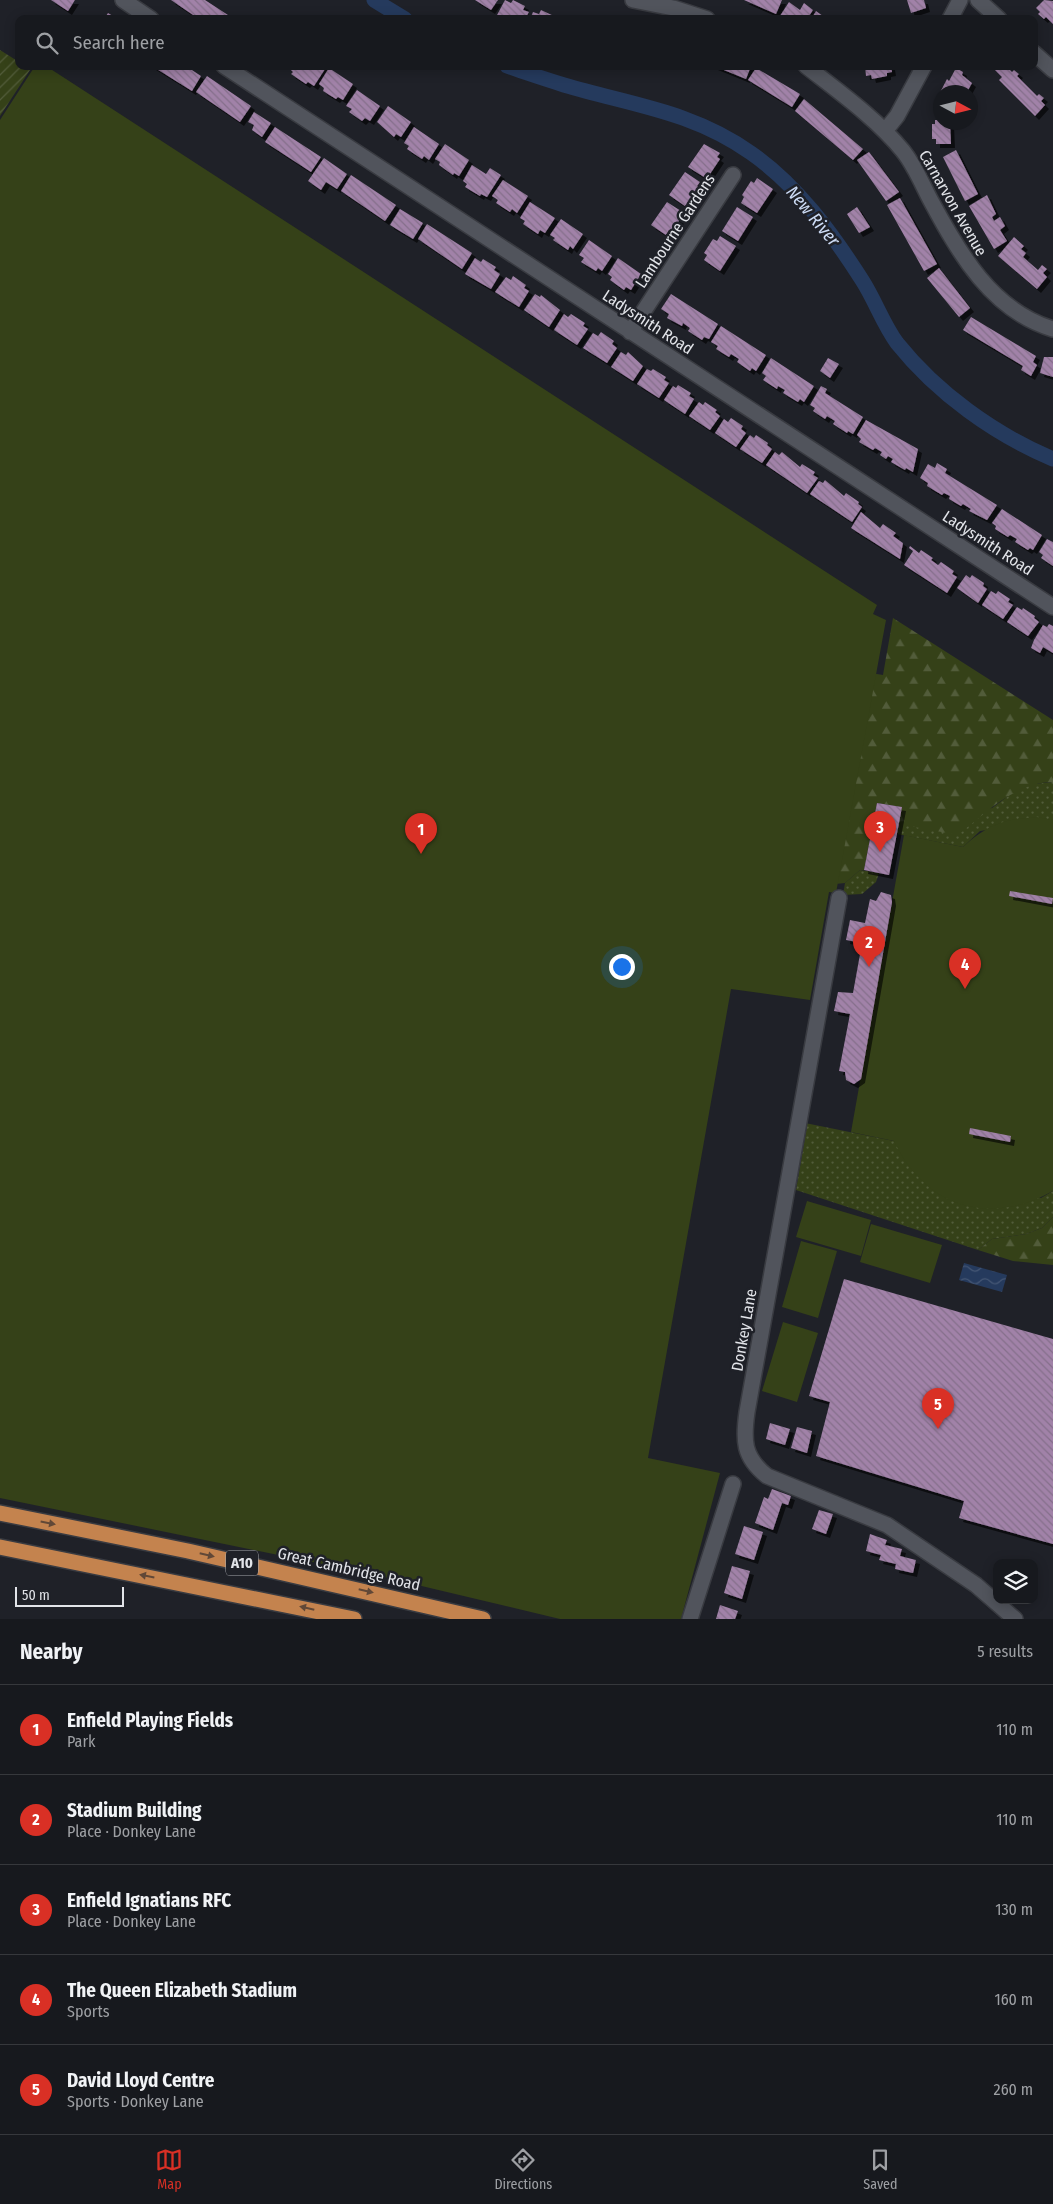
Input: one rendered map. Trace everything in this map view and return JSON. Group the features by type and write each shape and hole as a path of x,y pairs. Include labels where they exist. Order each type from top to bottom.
{"highway":[{"name":"Great Cambridge Road","path":"0,1513 188,1551 483,1619"},
{"name":"A10","path":"0,1547 354,1619"}],"street":[{"path":"123,0 146,15"},
{"path":"633,0 673,8 695,15"},
{"path":"952,15 960,0"},
{"path":"978,0 995,15"},
{"path":"1038,57 1053,70"},
{"name":"Ladysmith Road","path":"230,70 892,502 924,520 1053,606"},
{"name":"Carnarvon Avenue","path":"811,70 885,130 916,170 956,244 992,294 1022,314 1053,329"},
{"path":"885,130 897,116 922,70"},
{"name":"Lambourne Gardens","path":"630,332 733,175"},
{"name":"Donkey Lane","path":"839,898 749,1403 745,1444 755,1466 767,1476 887,1525 976,1585 1015,1619"},
{"path":"690,1619 733,1484"}],"green space":[{"path":"0,50 15,59 15,70 30,70 0,116"},
{"path":"32,70 52,70 877,605 873,614 886,620 836,893 829,892 810,1000 731,989 648,1458 720,1473 681,1619 560,1619 371,1574 0,1498 0,120"},
{"path":"893,618 1053,720 1053,782 1039,783 1014,793 990,809 958,835 898,824 901,807 877,803 864,870 860,870 845,883 835,884 864,672 883,675"},
{"path":"1053,782 1053,820 980,831 963,847 897,834 898,824 992,808 1015,791 1033,784"},
{"path":"1037,817 1053,820 1053,1191 1029,1202 1006,1208 983,1208 961,1204 941,1195 923,1182 907,1164 894,1141 851,1132 904,835 963,847 980,833 997,824 1015,819"},
{"path":"860,870 879,873 876,882 862,894 843,895 845,883"},
{"path":"805,1123 894,1141 1041,1198 1053,1191 1053,1217 1042,1228 1026,1234 992,1239 978,1250 796,1190 807,1126"},
{"path":"807,1201 871,1220 861,1256 796,1237"},
{"path":"1053,1217 1053,1265 1013,1261 978,1250 992,1239 1026,1234 1042,1228"},
{"path":"871,1224 942,1245 930,1283 860,1262"},
{"path":"801,1241 837,1251 818,1318 782,1307"},
{"path":"783,1322 818,1333 797,1402 762,1391"}],"water":[{"path":"964,1263 1007,1275 1002,1292 959,1280"}],"building":[{"path":"51,0 75,0 68,11"},
{"path":"171,0 205,0 228,15 193,15"},
{"path":"475,0 498,0 491,10"},
{"path":"505,0 511,3 513,0 525,6 523,10 529,12 527,15 497,15"},
{"path":"744,0 782,0 776,14"},
{"path":"907,0 924,0 926,8 911,13"},
{"path":"1044,0 1053,1 1053,24 1046,17 1044,19 1038,14 1040,12 1036,8"},
{"path":"789,2 800,10 804,3 813,10 810,15 781,15"},
{"path":"541,10 552,15 532,15 533,12 539,14"},
{"path":"158,70 192,70 201,76 192,91"},
{"path":"291,70 324,70 314,86 308,82 306,84 291,74 293,72"},
{"path":"328,70 332,70 353,84 343,100 338,97 336,99 323,91 324,88 319,84"},
{"path":"724,70 749,70 746,79"},
{"path":"755,70 759,70 800,94 792,107 748,80"},
{"path":"865,70 892,70 892,72 887,73 887,76 872,79 871,75 866,76"},
{"path":"955,70 963,72 962,75 972,83 971,85 944,85 947,79 949,81"},
{"path":"995,70 1010,70 1012,72 1014,70 1019,74 1017,76 1037,96 1039,94 1044,98 1041,101 1045,105 1035,116 999,80 1002,77"},
{"path":"207,76 251,106 240,122 196,92"},
{"path":"357,90 380,106 370,121 365,118 362,121 349,112 352,109 346,106"},
{"path":"804,99 863,149 853,160 795,111"},
{"path":"388,106 411,122 401,137 396,134 394,137 377,122"},
{"path":"254,112 271,123 262,137 252,130 254,125 248,122"},
{"path":"932,124 933,130 950,130 951,144 936,144 936,139 932,139"},
{"path":"275,127 321,157 311,172 265,142"},
{"path":"414,127 439,144 429,160 424,156 422,159 407,149 409,146 404,143"},
{"path":"445,144 469,160 459,176 454,173 453,175 439,165 440,162 435,159"},
{"path":"704,144 720,153 717,157 720,159 710,174 707,172 704,177 688,167"},
{"path":"956,150 978,194 965,201 943,157"},
{"path":"869,152 899,192 886,201 857,160"},
{"path":"324,158 347,174 337,189 326,182 321,190 308,181"},
{"path":"472,165 486,174 490,168 501,175 487,197 481,194 480,196 465,187 467,184 463,181"},
{"path":"685,172 700,182 697,186 700,189 690,203 688,202 685,206 669,195"},
{"path":"351,175 396,205 385,221 341,191"},
{"path":"757,178 773,189 757,213 741,203 744,197 742,195 751,181 754,183"},
{"path":"503,180 528,196 517,213 512,209 510,212 496,203 498,200 492,196"},
{"path":"987,195 996,214 992,217 994,221 1000,217 1005,226 1000,230 1007,241 994,249 969,206"},
{"path":"900,198 937,264 924,271 887,205"},
{"path":"530,202 555,218 545,233 540,230 538,234 523,224 525,221 520,218"},
{"path":"667,202 681,211 678,216 681,218 672,232 669,230 666,235 651,225"},
{"path":"737,207 753,217 738,241 722,231"},
{"path":"857,207 870,227 859,233 847,214"},
{"path":"400,209 423,223 413,239 390,225"},
{"path":"561,219 583,234 573,249 570,246 568,250 553,240 555,238 550,235"},
{"path":"427,224 472,253 462,269 418,239"},
{"path":"720,236 736,246 720,271 704,260 707,255 704,253 713,239 717,241"},
{"path":"1014,237 1024,246 1021,249 1026,253 1023,257 1038,270 1042,265 1047,269 1043,273 1047,277 1037,289 998,256"},
{"path":"589,240 612,256 602,271 598,268 596,271 581,262 584,258 579,255"},
{"path":"475,258 481,262 483,259 496,267 494,270 500,274 491,289 465,274"},
{"path":"618,258 641,274 631,290 626,287 624,290 610,280 612,277 608,274"},
{"path":"939,268 970,308 959,317 927,278"},
{"path":"513,276 526,285 524,288 529,291 519,307 495,292 506,277 511,280"},
{"path":"535,294 540,297 541,295 560,310 549,327 524,310"},
{"path":"671,294 718,324 709,339 704,337 702,340 688,331 690,328 683,323 682,326 667,318 669,314 661,309"},
{"path":"564,314 568,317 571,314 585,323 583,326 588,329 577,345 554,330"},
{"path":"971,317 1036,356 1033,362 1037,365 1031,376 1021,370 1023,366 963,330"},
{"path":"721,326 766,355 756,371 752,368 750,371 737,362 739,359 731,354 729,357 716,349 718,346 711,342"},
{"path":"601,332 614,341 612,344 617,348 607,363 583,348 593,333 598,336"},
{"path":"621,352 626,355 628,352 643,366 633,381 611,367"},
{"path":"1044,357 1053,357 1053,377 1040,373"},
{"path":"771,358 814,386 804,402 800,399 798,402 783,393 785,390 778,386 777,389 763,380 766,376 762,373"},
{"path":"828,358 839,364 830,378 820,371"},
{"path":"647,369 651,371 653,369 666,377 664,380 669,383 659,398 637,384"},
{"path":"678,385 691,393 689,396 694,399 685,414 664,400 673,386 676,388"},
{"path":"821,386 827,389 825,393 863,417 853,434 848,431 847,433 833,424 835,421 827,416 825,419 813,411 815,408 810,405"},
{"path":"699,402 703,405 705,402 717,410 715,412 720,416 710,430 689,416"},
{"path":"731,418 743,426 741,429 746,433 736,447 715,433 724,419 728,422"},
{"path":"866,420 918,449 913,472 891,462 893,459 888,456 886,459 880,455 882,452 875,448 873,450 859,442 861,439 857,435"},
{"path":"750,435 754,438 756,435 768,443 767,445 772,449 762,463 740,449"},
{"path":"775,452 779,455 782,452 800,467 802,464 815,472 813,475 818,478 807,493 766,465"},
{"path":"937,463 947,469 945,473 997,505 987,520 969,511 971,509 963,504 961,506 949,499 950,496 944,493 942,495 927,486 928,483 920,478 928,464 935,468"},
{"path":"825,480 844,496 846,493 859,502 858,504 862,507 852,522 810,494 819,481 823,483"},
{"path":"1002,509 1042,535 1033,550 1030,548 1028,550 1015,542 1017,539 1010,535 1008,537 995,529 996,526 992,523"},
{"path":"861,512 880,528 883,524 896,533 893,536 903,543 900,559 851,528"},
{"path":"1047,539 1053,542 1053,566 1041,558 1043,555 1039,552"},
{"path":"910,546 919,553 921,550 933,558 931,560 938,565 941,562 954,571 952,574 957,577 947,593 904,565 913,551 909,548"},
{"path":"966,575 970,578 972,575 984,583 983,586 987,589 978,603 957,588"},
{"path":"991,591 996,594 998,591 1010,599 1008,602 1013,605 1003,619 982,605"},
{"path":"1017,607 1022,610 1023,608 1035,616 1034,618 1039,622 1028,636 1007,622"},
{"path":"1049,624 1053,626 1053,653 1043,647 1040,653 1031,648 1043,625 1047,627"},
{"path":"877,803 902,807 889,875 864,870"},
{"path":"1010,891 1053,898 1052,904 1009,896"},
{"path":"881,892 891,895 892,902 861,1079 854,1084 846,1080 845,1072 839,1071 850,1014 834,1011 838,992 853,993 862,943 846,940 850,920 865,923 870,899 876,901"},
{"path":"970,1128 1011,1136 1010,1142 969,1134"},
{"path":"844,1279 1053,1339 1053,1544 959,1518 964,1501 816,1456 830,1402 809,1396"},
{"path":"770,1423 790,1429 785,1445 766,1439"},
{"path":"797,1427 812,1431 807,1453 791,1448"},
{"path":"772,1489 791,1496 788,1505 782,1503 773,1530 755,1523 764,1497 768,1499"},
{"path":"819,1510 833,1514 826,1534 812,1529"},
{"path":"744,1526 763,1532 754,1560 735,1554"},
{"path":"870,1534 887,1540 885,1545 902,1549 900,1556 916,1560 913,1573 895,1569 896,1564 879,1560 881,1555 866,1551"},
{"path":"732,1566 750,1571 742,1599 724,1593"},
{"path":"720,1605 738,1611 735,1619 716,1619"}],"waterway":[{"name":"New River","path":"374,0 398,15"},
{"name":"New River","path":"519,70 564,85 684,118 729,139 751,153 784,180 813,211 862,280 892,336 930,379 948,395 988,424 1031,449 1053,459"}],"place":[{"name":"Enfield Ignatians RFC","path":"880,852"},
{"name":"Enfield Playing Fields","path":"421,854"},
{"name":"Stadium Building","path":"869,967"},
{"name":"The Queen Elizabeth Stadium","path":"965,989"},
{"name":"David Lloyd Centre","path":"938,1429"}]}
